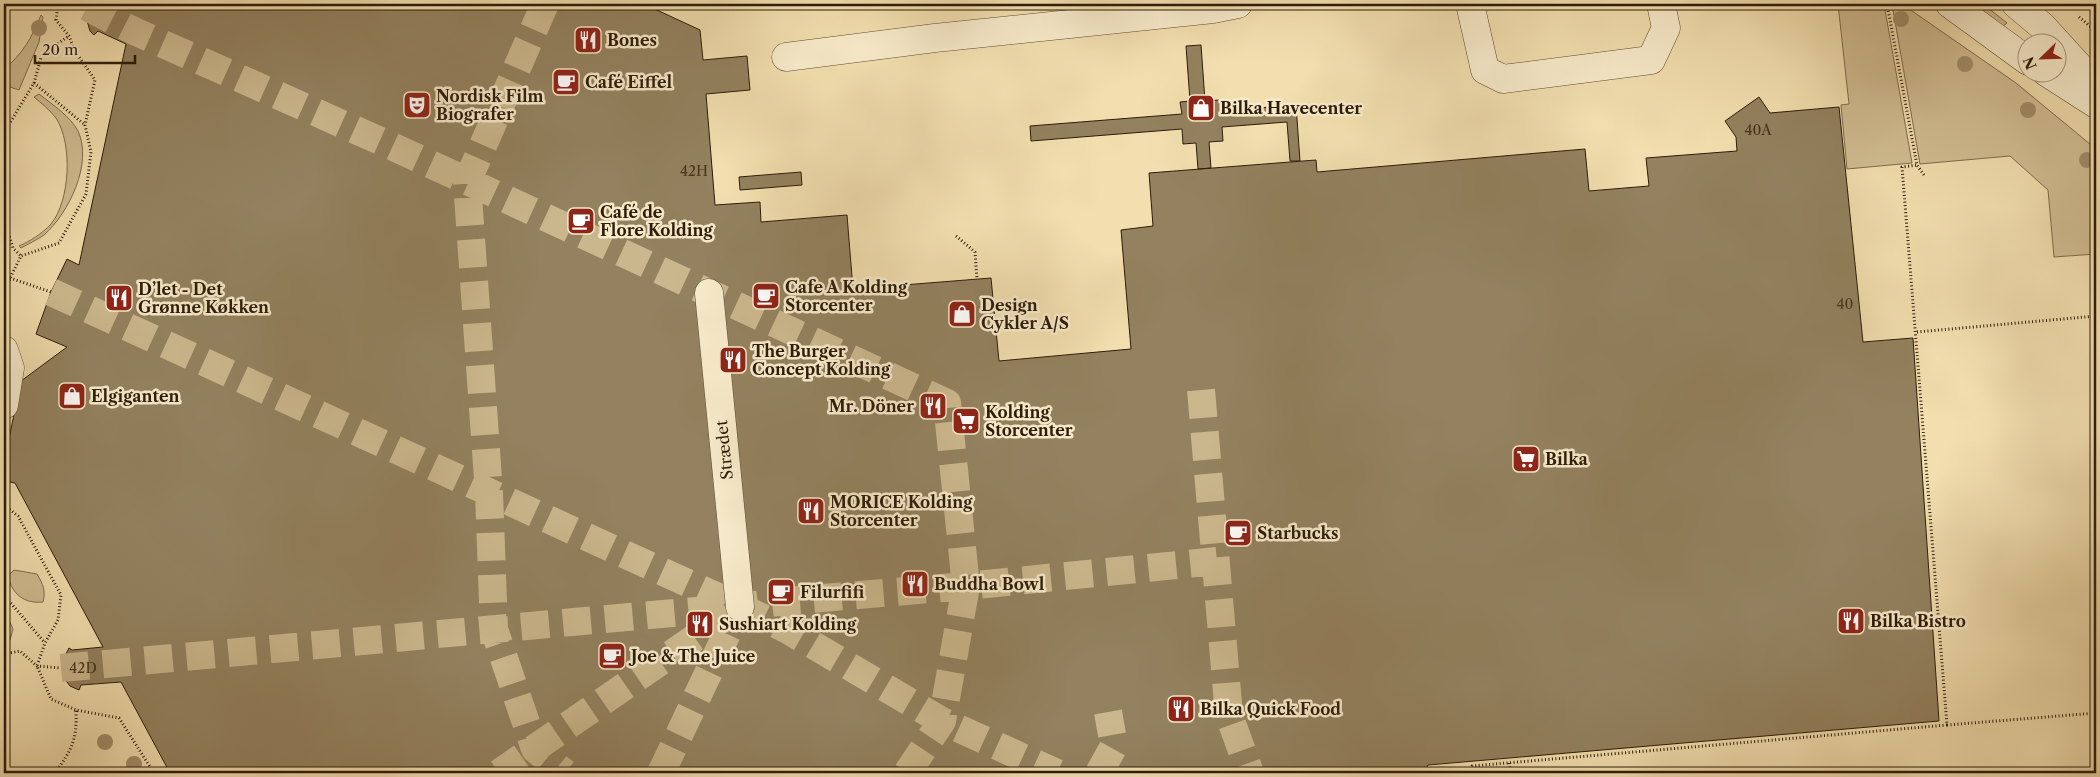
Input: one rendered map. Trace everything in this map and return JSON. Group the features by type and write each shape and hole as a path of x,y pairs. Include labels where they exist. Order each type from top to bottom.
{"street":[{"path":"786,57 935,38 1238,4"},
{"path":"1470,4 1485,70 1503,79 1651,60 1666,28 1661,4"},
{"path":"1950,4 2018,54"},
{"path":"2016,4 2042,26 2096,85"},
{"path":"2062,82 2096,104"},
{"name":"Strædet","path":"708,293 740,607"},
{"path":"4,350 10,368 4,405"}],"path":[{"path":"18,4 87,8"},
{"path":"1888,4 1917,166 1924,175"},
{"path":"4,302 10,278 22,256 59,243 86,194 91,152 85,125 95,80 75,50 69,36 56,20 57,6"},
{"path":"7,128 34,83 42,54 69,36"},
{"path":"34,83 85,125"},
{"path":"1917,166 1902,167 1917,332 1947,726"},
{"path":"4,220 13,248 22,256"},
{"path":"956,236 975,252 977,279"},
{"path":"10,278 51,292"},
{"path":"1917,332 2096,316"},
{"path":"4,505 18,516 61,595 58,620 45,643 37,666"},
{"path":"4,595 45,643"},
{"path":"4,654 20,651 37,666 51,699 76,710 119,718 154,773"},
{"path":"37,666 61,668"},
{"path":"55,773 71,750 77,731 76,710"},
{"path":"1470,773 1472,766 2096,713"},
{"path":"1509,763 1511,773"}],"shaded area":[{"path":"1838,4 1884,4 1912,163 1847,169 1841,105 1849,104"},
{"path":"1892,4 1902,4 2016,83 2096,149 2096,254 2054,257 2048,190 2010,156 1920,164"},
{"path":"1970,4 1983,4 2007,23 2002,27"},
{"path":"41,15 43,17 39,42 19,90 4,85 4,69 26,45"},
{"path":"39,94 61,111 75,126 82,144 83,158 76,187 62,214 44,235 21,248 19,246 36,237 51,224 62,201 67,172 65,142 61,129 54,115 34,97"},
{"path":"4,518 8,539 4,560"},
{"path":"14,570 37,574 43,588 43,602 30,601 16,593 8,576"},
{"path":"4,609 13,629 10,640 4,644"}],"building":[{"name":"Kolding Storcenter","path":"89,4 125,4 135,8 136,4 644,4 700,30 703,60 747,56 750,90 706,94 715,205 760,202 761,222 847,215 853,289 991,278 999,361 1131,349 1121,230 1153,226 1149,173 1316,160 1317,172 1585,149 1589,191 1649,186 1646,158 1737,151 1736,137 1725,121 1759,97 1770,113 1839,107 1863,342 1913,338 1939,721 1428,765 1424,773 170,773 121,682 81,685 79,690 70,686 64,678 62,662 69,648 72,650 103,647 15,483 4,481 4,462 21,381 67,347 36,334 51,292 67,259 79,265 126,44 98,31 94,35 90,31 86,17"},
{"name":"Bilka Havecenter","path":"1201,45 1205,101 1220,100 1221,111 1296,105 1300,161 1290,161 1287,122 1222,127 1223,141 1209,142 1211,168 1198,169 1196,143 1183,144 1182,129 1031,141 1030,126 1182,114 1180,102 1190,101 1186,46"},
{"path":"801,172 802,185 740,190 739,177"}],"tunnel":[{"path":"545,4 467,182 489,493 494,629 535,749 565,773"},
{"path":"87,7 134,31 387,144 947,403 966,586 942,721 907,773"},
{"path":"51,292 740,607 786,629 942,721 1057,773"},
{"path":"1201,390 1229,715 1250,773"},
{"path":"61,668 740,607 1217,561"},
{"path":"499,773 738,608"},
{"path":"661,773 739,608"},
{"path":"1099,773 1114,746 1108,712"}],"place":[{"name":"Bones","path":"588,40"},
{"name":"Café Eiffel","path":"566,82"},
{"name":"Nordisk Film Biografer","path":"417,105"},
{"name":"Bilka Havecenter","path":"1201,108"},
{"name":"Café de Flore Kolding","path":"581,221"},
{"name":"Cafe A Kolding Storcenter","path":"766,296"},
{"name":"D’let - Det Grønne Køkken","path":"119,298"},
{"name":"Design Cykler A/S","path":"962,314"},
{"name":"The Burger Concept Kolding","path":"733,360"},
{"name":"Elgiganten","path":"72,396"},
{"name":"Mr. Döner","path":"933,406"},
{"name":"Kolding Storcenter","path":"966,421"},
{"name":"Bilka","path":"1526,459"},
{"name":"MORICE Kolding Storcenter","path":"811,511"},
{"name":"Starbucks","path":"1238,533"},
{"name":"Buddha Bowl","path":"915,584"},
{"name":"Filurfifi","path":"781,592"},
{"name":"Bilka Bistro","path":"1851,621"},
{"name":"Sushiart Kolding","path":"700,624"},
{"name":"Joe & The Juice","path":"612,656"},
{"name":"Bilka Quick Food","path":"1181,709"}]}
